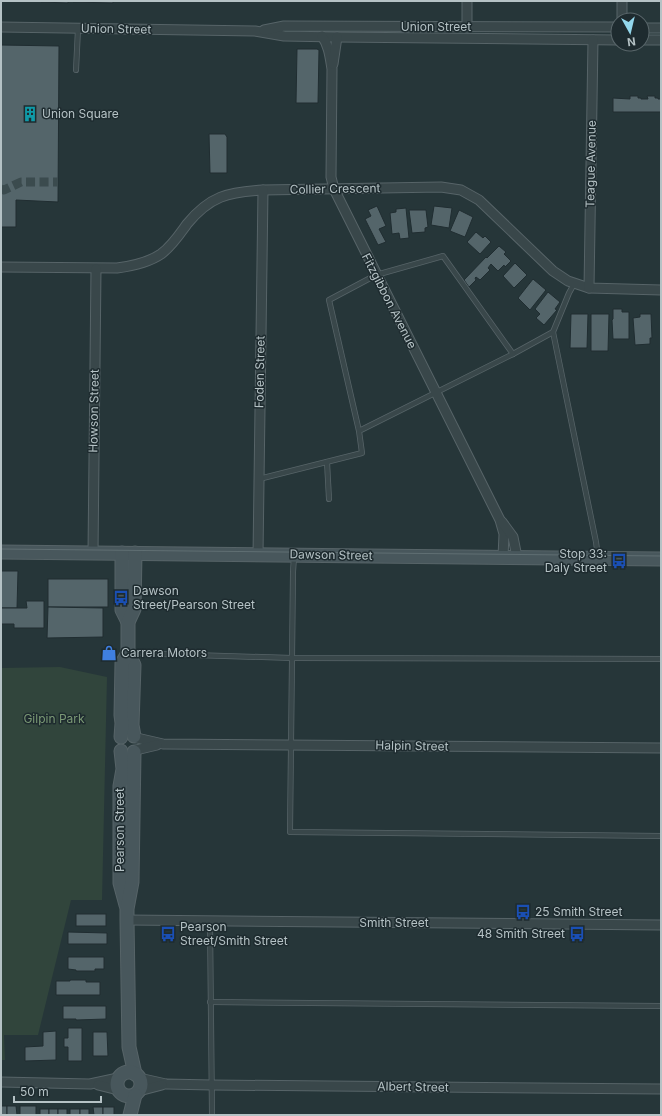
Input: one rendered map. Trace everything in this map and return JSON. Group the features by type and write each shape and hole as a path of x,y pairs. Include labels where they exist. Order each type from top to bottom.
{"main road":[{"name":"Dawson Street","path":"1,552 661,559"},
{"name":"Pearson Street","path":"128,553 122,610 128,622 128,653 134,664 130,744 132,882 127,914 129,1115"}],"street":[{"path":"467,26 468,1"},
{"path":"622,1 622,12"},
{"name":"Union Street","path":"255,31 284,26 610,28"},
{"name":"Union Street","path":"1,27 255,31 284,36 610,40"},
{"path":"650,28 661,28"},
{"name":"Fitzgibbon Avenue","path":"322,36 329,51 332,69 331,177 334,189 500,520 504,534 503,557"},
{"name":"Fitzgibbon Avenue","path":"332,69 335,58 337,37"},
{"name":"Teague Avenue","path":"589,288 593,40"},
{"path":"650,40 661,40"},
{"name":"Collier Crescent","path":"1,267 96,269 117,268 149,261 161,254 173,243 197,213 208,204 234,192 263,190 441,187 461,190 479,200 553,271 574,284 589,288 661,290"},
{"name":"Foden Street","path":"258,554 263,190"},
{"name":"Howson Street","path":"93,553 96,269"},
{"name":"Fitzgibbon Avenue","path":"500,520 513,537 517,557"},
{"name":"Halpin Street","path":"130,744 661,748"},
{"name":"Smith Street","path":"127,914 210,922 661,925"},
{"name":"Albert Street","path":"1,1082 129,1085 166,1084 661,1089"}],"lane":[{"path":"76,70 78,29"},
{"path":"259,478 362,453 359,431 329,300 376,275 443,256 513,354"},
{"path":"574,284 553,332 598,558"},
{"path":"359,431 513,354 553,332"},
{"path":"327,462 329,499"},
{"path":"294,555 290,832 661,836"},
{"path":"128,653 292,658 661,659"},
{"path":"210,922 212,1115"},
{"path":"210,1002 661,1006"}],"green space":[{"name":"Gilpin Park","path":"60,667 107,677 102,900 71,900 38,1035 4,1035 5,1060 1,1060 1,668"}],"building":[{"path":"68,1 68,3 41,2"},
{"path":"113,1 113,3 73,2"},
{"name":"Union Square","path":"1,45 59,46 58,202 16,200 16,227 1,227"},
{"path":"297,49 319,50 318,103 296,103"},
{"path":"630,96 638,96 638,98 641,99 648,99 647,96 655,96 655,98 661,99 661,112 613,112 613,98 630,99"},
{"path":"209,134 225,134 227,137 227,173 210,173"},
{"path":"377,206 386,226 379,229 386,242 378,245 365,219 371,216 368,210"},
{"path":"434,206 452,208 449,228 431,225"},
{"path":"406,208 409,238 400,239 399,233 392,234 390,213 396,212 396,209"},
{"path":"409,210 426,210 428,227 425,228 425,232 412,233"},
{"path":"459,210 473,217 465,237 450,231"},
{"path":"476,232 483,238 485,236 491,242 480,254 467,242"},
{"path":"499,246 506,252 504,254 511,261 498,271 491,264 488,268 490,270 480,280 476,277 476,280 469,287 464,280"},
{"path":"515,263 527,275 514,288 503,276"},
{"path":"533,279 546,290 530,310 518,298"},
{"path":"548,292 560,302 555,309 557,310 544,325 536,318 540,314 535,309"},
{"path":"613,309 622,309 622,312 629,312 629,339 613,339"},
{"path":"571,314 588,314 587,348 570,348"},
{"path":"591,314 609,314 608,351 591,351"},
{"path":"640,314 651,314 652,338 650,338 650,344 635,345 633,318 640,317"},
{"path":"1,571 18,571 17,608 1,608"},
{"path":"48,579 108,579 108,607 48,607"},
{"path":"26,601 44,601 44,628 14,628 14,624 1,624 1,608 27,608"},
{"path":"48,607 103,608 103,637 47,638"},
{"path":"76,914 106,914 106,926 76,926"},
{"path":"68,932 107,933 107,944 68,944"},
{"path":"68,957 104,957 104,969 95,969 95,971 76,971 68,969"},
{"path":"70,980 100,982 100,995 56,995 56,981"},
{"path":"63,1006 106,1006 106,1019 63,1019"},
{"path":"68,1028 82,1028 82,1061 68,1061 68,1047 64,1047 64,1038 68,1038"},
{"path":"56,1031 56,1060 25,1061 25,1047 43,1046 43,1032"},
{"path":"93,1032 107,1032 108,1056 93,1056"},
{"path":"1,1106 7,1106 7,1115 1,1115"},
{"path":"7,1106 16,1106 17,1115 7,1115"},
{"path":"20,1106 36,1106 36,1115 20,1115"},
{"path":"93,1107 103,1107 103,1115 94,1115"},
{"path":"103,1107 114,1107 114,1115 103,1115"},
{"path":"40,1109 49,1109 49,1115 40,1115"},
{"path":"49,1109 58,1109 58,1115 49,1115"},
{"path":"58,1109 67,1109 67,1115 58,1115"},
{"path":"70,1109 80,1109 80,1115 70,1115"},
{"path":"80,1109 89,1109 89,1115 80,1115"}],"tunnel":[{"path":"1,189 4,190 21,182 58,182"}],"tram line":[{"path":"1,549 661,556"}],"place":[{"name":"Union Square","path":"30,114"},
{"name":"Stop 33: Daly Street","path":"619,561"},
{"name":"Dawson Street/Pearson Street","path":"121,598"},
{"name":"Carrera Motors","path":"109,653"},
{"name":"25 Smith Street","path":"523,912"},
{"name":"Pearson Street/Smith Street","path":"168,934"},
{"name":"48 Smith Street","path":"577,934"}]}
